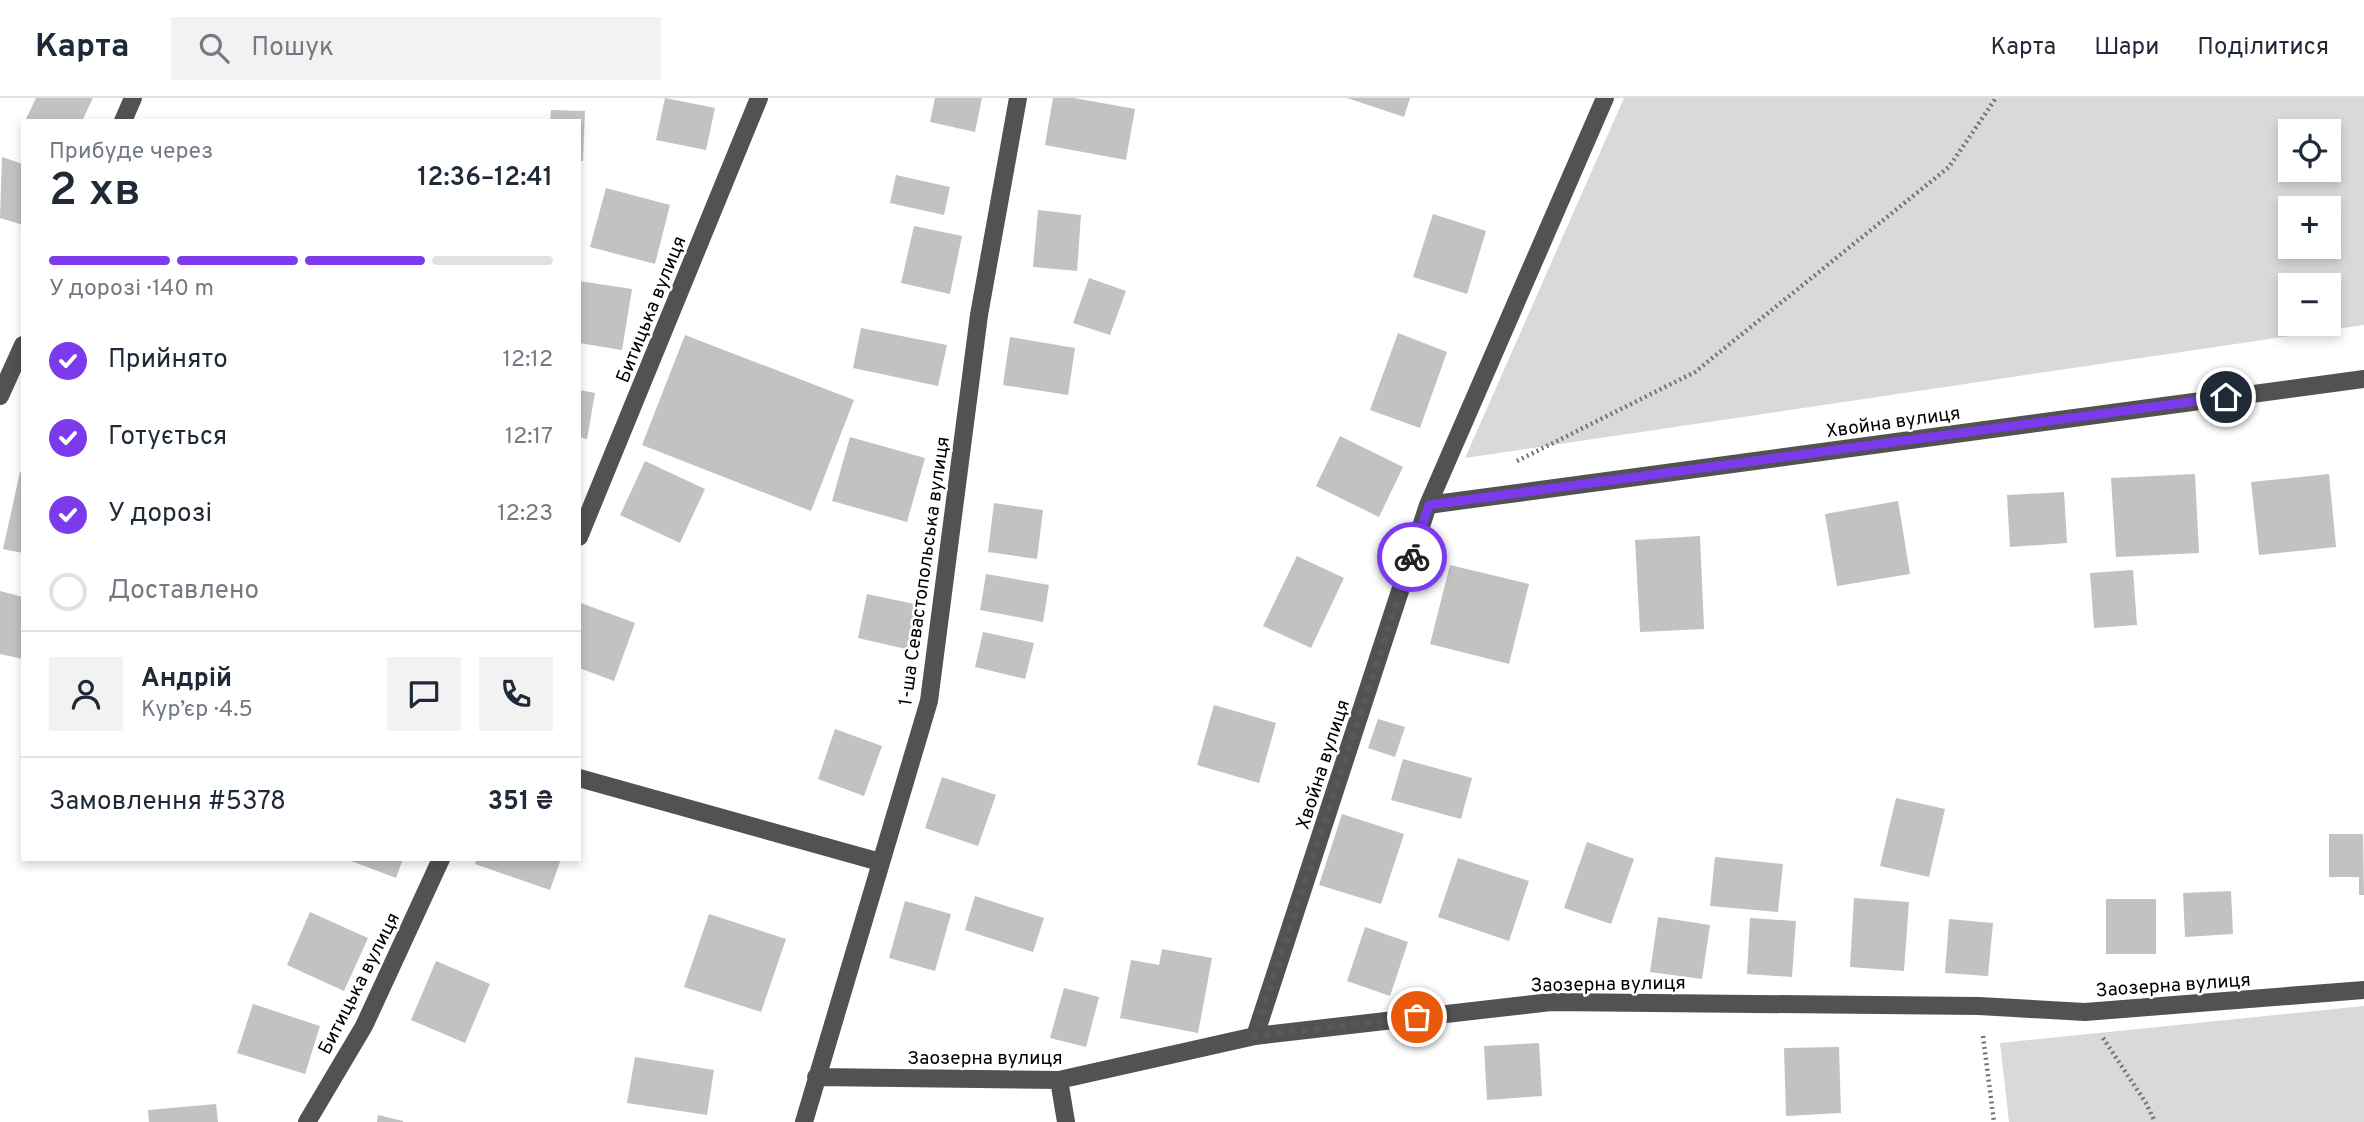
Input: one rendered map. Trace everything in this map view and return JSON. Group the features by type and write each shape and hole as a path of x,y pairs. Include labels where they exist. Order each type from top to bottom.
{"street":[{"path":"124,119 134,98"},
{"name":"Битицька вулиця","path":"581,532 759,98"},
{"name":"1-ша Севастопольська вулиця","path":"804,1122 929,701 979,315 1018,98"},
{"name":"Хвойна вулиця","path":"1255,1036 1429,505 1605,98"},
{"path":"0,396 21,349"},
{"name":"Хвойна вулиця","path":"1429,505 2364,379"},
{"path":"581,779 880,862"},
{"name":"Битицька вулиця","path":"307,1122 364,1026 440,861"},
{"name":"Заозерна вулиця","path":"816,1077 1059,1080 1255,1036 1551,1002 1979,1006 2085,1012 2364,990"},
{"path":"1059,1080 1066,1122"}],"path":[{"path":"1513,463 1695,372 1949,167 1996,98"},
{"path":"1979,1006 1994,1122"},
{"path":"2085,1012 2146,1103 2155,1122"}],"shaded area":[{"path":"1624,98 2364,98 2364,325 2341,328 2341,273 2278,273 2278,336 2290,336 1465,458"},
{"path":"2364,1006 2364,1122 2009,1122 2000,1043"}],"building":[{"path":"36,98 93,98 83,119 26,119"},
{"path":"665,98 715,108 706,150 656,140"},
{"path":"935,98 982,98 975,132 930,122"},
{"path":"1053,98 1074,98 1135,109 1126,160 1045,145"},
{"path":"1347,98 1410,98 1404,117"},
{"path":"551,110 585,111 583,161 581,119 550,119"},
{"path":"2,157 21,163 21,224 0,218"},
{"path":"896,175 950,187 944,215 890,203"},
{"path":"606,188 670,205 655,264 590,247"},
{"path":"1038,210 1081,215 1077,271 1033,267"},
{"path":"1433,214 1486,231 1467,294 1413,277"},
{"path":"914,226 962,236 950,294 901,283"},
{"path":"1089,278 1126,291 1110,335 1073,323"},
{"path":"581,281 632,289 622,350 581,343"},
{"path":"861,328 947,345 938,386 853,368"},
{"path":"1398,333 1447,352 1420,428 1370,410"},
{"path":"685,335 854,400 811,511 642,445"},
{"path":"1010,337 1075,348 1068,395 1003,385"},
{"path":"581,390 595,393 587,439 581,438"},
{"path":"1340,436 1403,467 1379,517 1316,486"},
{"path":"850,437 925,458 907,522 832,501"},
{"path":"645,461 705,489 680,543 620,515"},
{"path":"20,472 21,553 3,549"},
{"path":"2195,474 2199,553 2116,557 2111,478"},
{"path":"2329,474 2336,547 2259,555 2251,482"},
{"path":"2064,492 2067,543 2010,547 2007,495"},
{"path":"1898,501 1910,574 1837,586 1825,514"},
{"path":"994,503 1043,510 1037,559 988,552"},
{"path":"1700,536 1704,629 1640,632 1635,540"},
{"path":"1297,556 1344,578 1311,648 1263,626"},
{"path":"1450,565 1529,584 1509,664 1430,644"},
{"path":"2133,570 2137,625 2094,628 2090,573"},
{"path":"986,574 1049,585 1043,622 980,610"},
{"path":"0,591 21,596 21,659 0,654"},
{"path":"867,594 919,605 910,650 858,638"},
{"path":"581,603 635,623 614,681 581,669"},
{"path":"983,632 1034,643 1025,679 975,667"},
{"path":"1214,705 1276,723 1259,783 1197,765"},
{"path":"1378,719 1405,727 1395,757 1368,748"},
{"path":"835,729 882,746 864,796 818,779"},
{"path":"1403,759 1472,778 1461,819 1391,800"},
{"path":"942,777 996,795 978,846 925,828"},
{"path":"1896,798 1945,809 1929,877 1880,866"},
{"path":"1342,814 1404,834 1381,904 1319,885"},
{"path":"2329,834 2363,834 2364,895 2359,895 2359,877 2329,877"},
{"path":"1587,842 1634,859 1611,924 1564,908"},
{"path":"1715,857 1783,864 1778,912 1710,906"},
{"path":"1458,858 1529,881 1509,941 1438,917"},
{"path":"351,861 402,861 396,878"},
{"path":"476,861 560,861 550,890 475,864"},
{"path":"2231,891 2233,934 2185,937 2183,893"},
{"path":"975,896 1044,918 1033,952 965,930"},
{"path":"1854,898 1909,902 1904,971 1850,967"},
{"path":"2106,899 2156,899 2156,954 2106,954"},
{"path":"905,901 951,914 935,971 889,958"},
{"path":"310,912 368,938 344,991 287,965"},
{"path":"709,914 786,939 761,1012 684,987"},
{"path":"1658,917 1710,925 1702,979 1650,972"},
{"path":"1750,918 1796,921 1792,977 1747,974"},
{"path":"1949,919 1993,923 1988,976 1945,973"},
{"path":"1365,927 1408,942 1390,996 1347,981"},
{"path":"1162,949 1212,958 1198,1033 1120,1018 1131,960 1159,965"},
{"path":"436,961 490,984 465,1043 411,1020"},
{"path":"1064,988 1099,997 1086,1047 1050,1038"},
{"path":"253,1004 320,1026 305,1074 237,1053"},
{"path":"1539,1043 1542,1096 1487,1100 1484,1046"},
{"path":"1839,1047 1841,1113 1786,1116 1784,1048"},
{"path":"635,1057 714,1070 707,1115 627,1103"},
{"path":"216,1104 218,1122 149,1122 148,1110"},
{"path":"378,1115 403,1121 403,1122 377,1122"}],"way so far":[{"path":"1412,557 1255,1036 1417,1017"}],"route":[{"path":"1412,557 1429,505 2226,397"}]}
